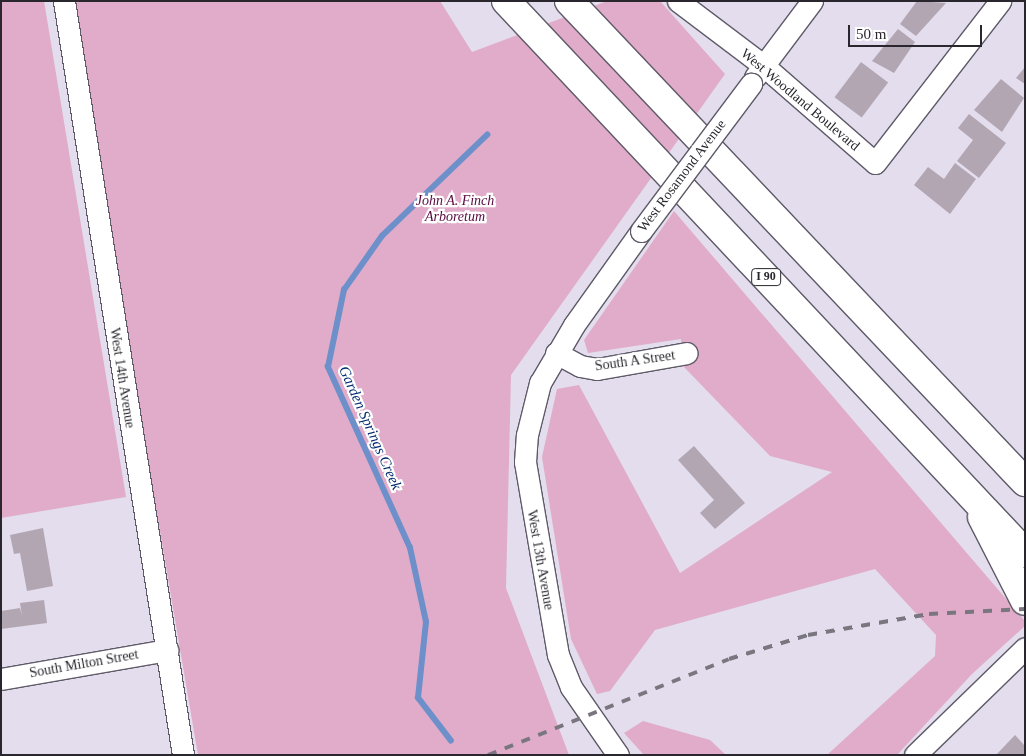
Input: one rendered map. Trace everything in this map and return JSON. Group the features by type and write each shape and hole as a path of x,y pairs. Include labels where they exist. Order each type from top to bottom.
{"highway":[{"name":"I 90","path":"506,1 970,490 1025,553"},
{"path":"569,1 1025,482"},
{"path":"970,490 1025,601"}],"street":[{"name":"West 14th Avenue","path":"64,1 183,755"},
{"name":"West Woodland Boulevard","path":"678,1 764,66 875,163 1000,1"},
{"name":"West Rosamond Avenue","path":"556,353 641,231 812,1"},
{"name":"South A Street","path":"556,353 580,366 597,369 687,353"},
{"name":"West 13th Avenue","path":"556,353 532,410 525,462 528,495 558,655 572,687 618,755"},
{"path":"915,755 1025,648"},
{"name":"South Milton Street","path":"1,679 166,650"}],"green space":[{"path":"1,1 44,1 126,497 1,518"},
{"name":"John A. Finch Arboretum","path":"70,1 440,1 472,52 607,1 660,1 725,74 511,375 506,588 569,755 198,755"},
{"path":"674,211 1025,621 1025,626 972,674 897,755 827,755 935,656 936,635 875,569 655,630 610,691 597,694 571,639 542,457 557,389 579,385 680,573 832,472 770,456 683,366 681,339 588,353 584,340"},
{"path":"643,721 710,740 726,755 644,755 624,733"}],"building":[{"path":"917,1 946,3 916,36 900,24"},
{"path":"898,29 915,42 894,73 872,61"},
{"path":"861,62 888,82 862,118 835,97"},
{"path":"1025,67 1025,84 1016,78"},
{"path":"1001,79 1024,98 1002,132 974,110"},
{"path":"969,114 1006,143 979,178 957,161 973,140 958,128"},
{"path":"955,163 976,179 950,214 914,185 928,167 944,179"},
{"path":"694,446 745,503 715,529 700,513 714,500 678,460"},
{"path":"43,528 53,586 27,591 20,553 14,554 10,535"},
{"path":"44,600 47,623 1,629 1,611 20,608 22,616 20,603"},
{"path":"1015,735 1025,746 1025,755 996,755"}],"waterway":[{"name":"Garden Springs Creek","path":"451,741 418,698 426,622 410,548 328,367 344,290 382,236 487,135"}],"railway":[{"path":"488,755 729,659 808,635 929,614 1025,609"}]}
